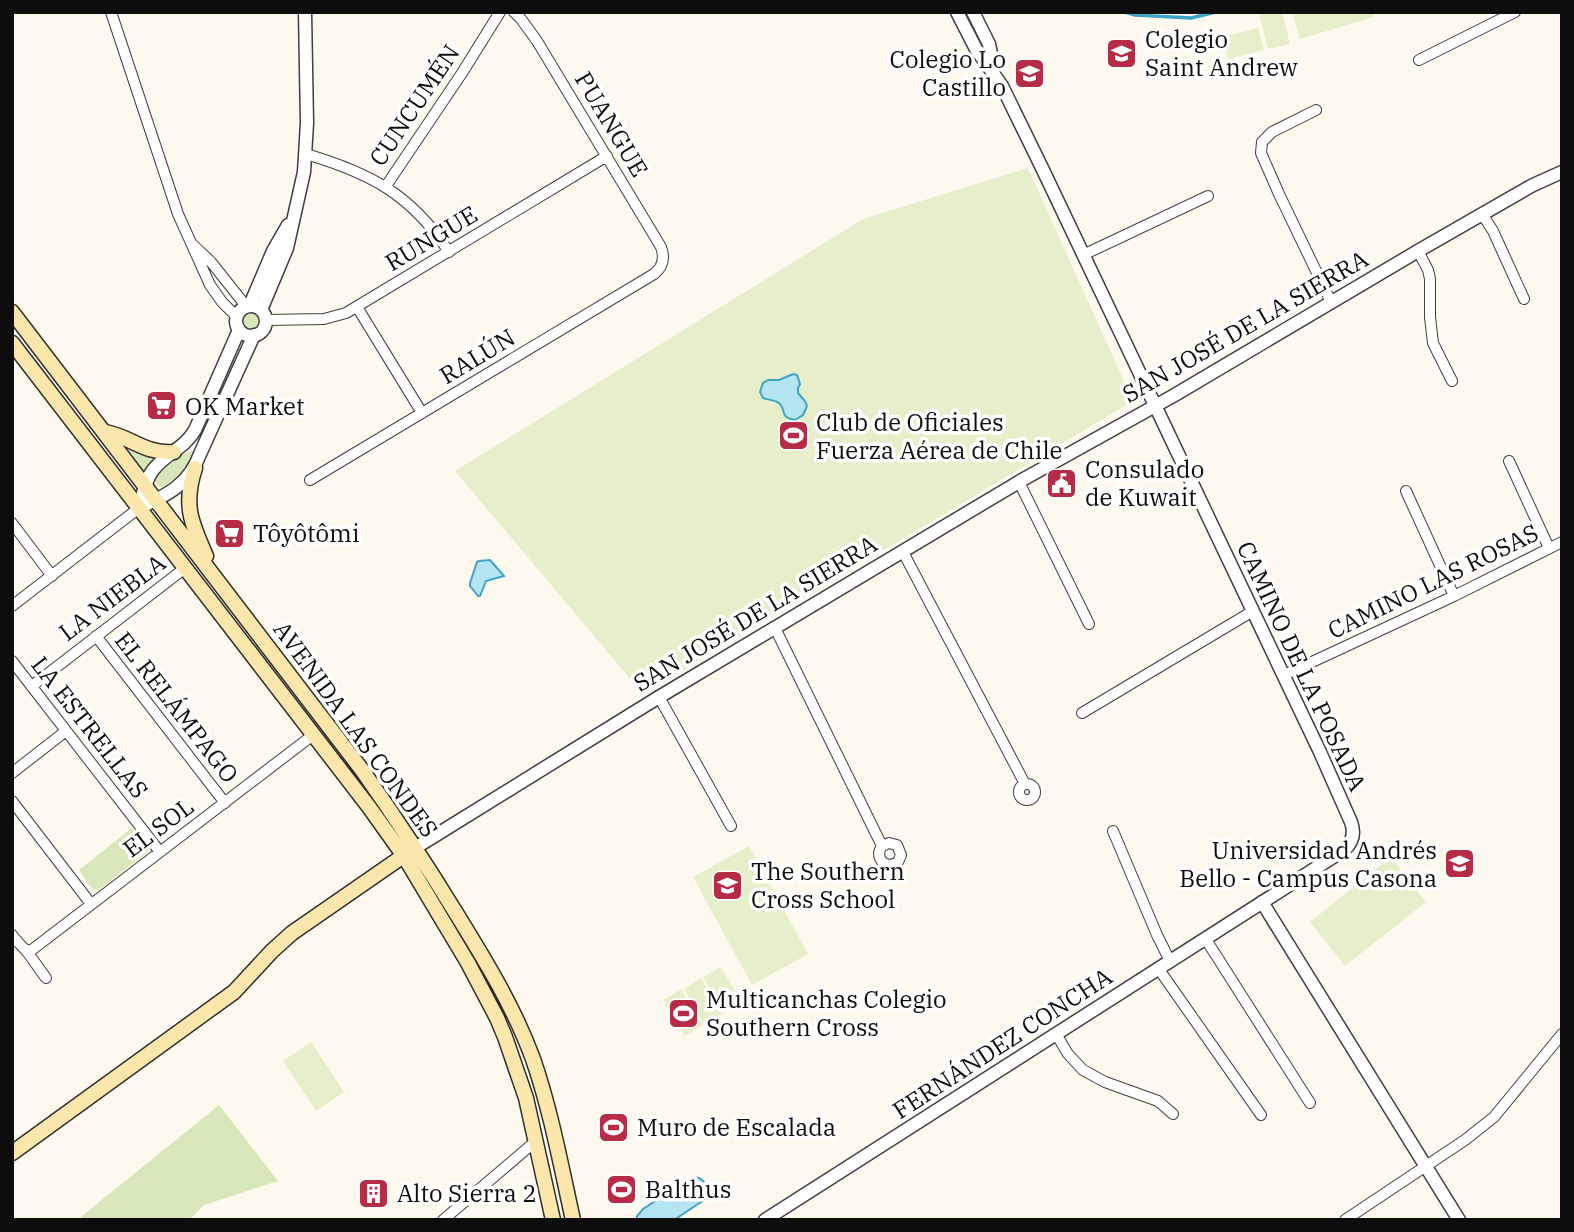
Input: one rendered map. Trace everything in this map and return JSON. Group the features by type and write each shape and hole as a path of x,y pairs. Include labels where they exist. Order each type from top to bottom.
{"main road":[{"name":"AVENIDA LAS CONDES","path":"12,312 362,770 410,852 497,1018 520,1080 553,1220"},
{"name":"AVENIDA LAS CONDES","path":"12,343 382,824 410,852 485,961 526,1041 547,1106 573,1220"},
{"path":"105,432 151,451 178,449"},
{"path":"198,461 188,492 189,508 213,574"},
{"name":"SAN JOSÉ DE LA SIERRA","path":"12,1153 234,992 292,933 410,852"}],"street":[{"path":"111,12 178,214 210,285 236,317"},
{"path":"256,310 284,257 302,180 307,123 305,12"},
{"name":"CUNCUMÉN","path":"386,186 500,12"},
{"name":"PUANGUE","path":"514,12 537,41 607,156 661,247 663,263"},
{"name":"CAMINO DE LA POSADA","path":"957,12 976,49 996,75 1038,158 1351,822 1353,834 1344,850 1262,902"},
{"name":"CAMINO DE LA POSADA","path":"973,12 989,44 996,75"},
{"path":"1419,60 1515,12"},
{"path":"1315,110 1272,132 1262,142 1261,153 1331,302"},
{"path":"306,154 346,167 386,186 420,215 449,252"},
{"name":"RUNGUE","path":"256,310 324,319 346,313 607,156"},
{"name":"SAN JOSÉ DE LA SIERRA","path":"410,852 659,697 1019,482 1155,406 1482,214 1562,172"},
{"path":"1083,255 1208,196"},
{"path":"1482,214 1524,299"},
{"path":"192,243 256,310 263,330 248,336 236,326 236,317 238,312 256,310"},
{"path":"1418,251 1430,279 1433,343 1451,381"},
{"name":"RALÚN","path":"310,480 659,271 663,263"},
{"path":"356,307 422,413"},
{"path":"139,508 154,468 190,439 239,330"},
{"path":"12,606 139,508 178,487 198,461 254,335"},
{"path":"178,449 193,445 198,449 198,461"},
{"path":"1509,461 1549,548"},
{"path":"1019,482 1089,624"},
{"path":"1406,491 1454,596"},
{"path":"12,523 52,576"},
{"name":"CAMINO LAS ROSAS","path":"1284,675 1454,596 1562,542"},
{"path":"903,552 1025,784"},
{"name":"LA NIEBLA","path":"32,686 185,568"},
{"path":"1082,713 1253,611"},
{"path":"775,628 882,846"},
{"name":"EL RELÁMPAGO","path":"96,636 225,803"},
{"name":"LA ESTRELLAS","path":"12,660 160,852"},
{"path":"659,697 731,826"},
{"path":"12,773 66,731"},
{"name":"EL SOL","path":"27,951 313,735"},
{"path":"12,801 91,904"},
{"path":"1113,831 1170,961"},
{"path":"1262,902 1459,1220"},
{"name":"FERNÁNDEZ CONCHA","path":"765,1220 1262,902"},
{"path":"12,935 46,978"},
{"path":"1205,938 1310,1103"},
{"path":"1158,968 1261,1115"},
{"path":"1056,1034 1068,1054 1083,1070 1105,1082 1157,1101 1173,1114"},
{"path":"1345,1220 1465,1140 1494,1117 1562,1034"},
{"path":"443,1220 536,1140"}],"green space":[{"path":"1282,12 1290,44 1268,49 1259,13"},
{"path":"1292,12 1372,12 1374,17 1300,39"},
{"path":"1258,28 1264,50 1228,59 1222,37"},
{"name":"Club de Oficiales Fuerza Aérea de Chile","path":"1028,168 1133,401 643,694 455,471 863,219"},
{"path":"251,312 257,314 257,326 251,328 245,326 243,320 245,314"},
{"path":"232,357 237,360 202,442 197,440"},
{"path":"123,442 159,456 145,474"},
{"path":"196,452 191,464 179,479 163,488 158,486 155,480 165,464"},
{"path":"132,828 148,846 148,852 98,890 92,889 79,870"},
{"path":"749,846 808,954 752,985 693,877"},
{"name":"Universidad Andrés Bello - Campus Casona","path":"1391,857 1426,902 1345,966 1310,922"},
{"name":"Multicanchas Colegio Southern Cross","path":"721,967 742,1003 724,1013 703,977"},
{"name":"Multicanchas Colegio Southern Cross","path":"701,978 722,1014 705,1025 684,989"},
{"name":"Multicanchas Colegio Southern Cross","path":"681,989 703,1025 685,1036 663,1000"},
{"path":"311,1042 344,1092 316,1111 283,1061"},
{"path":"219,1105 278,1181 204,1205 189,1220 77,1220"}],"water":[{"path":"797,375 800,384 798,393 807,406 803,415 795,420 785,416 779,403 763,398 760,392 763,383 768,380 779,380"},
{"path":"490,560 504,576 486,581 478,596 470,586 477,562"},
{"path":"692,1177 706,1184 708,1192 704,1200 674,1220 637,1220 643,1209"}],"waterway":[{"path":"1125,12 1191,18 1216,12"}],"place":[{"name":"Colegio Saint Andrew","path":"1122,53"},
{"name":"Colegio Lo Castillo","path":"1029,73"},
{"name":"OK Market","path":"162,406"},
{"name":"Club de Oficiales Fuerza Aérea de Chile","path":"793,436"},
{"name":"Consulado de Kuwait","path":"1062,483"},
{"name":"Tôyôtômi","path":"230,533"},
{"name":"Universidad Andrés Bello - Campus Casona","path":"1460,864"},
{"name":"The Southern Cross School","path":"728,885"},
{"name":"Multicanchas Colegio Southern Cross","path":"683,1013"},
{"name":"Muro de Escalada","path":"614,1127"},
{"name":"Balthus","path":"622,1189"},
{"name":"Alto Sierra 2","path":"374,1193"}]}
